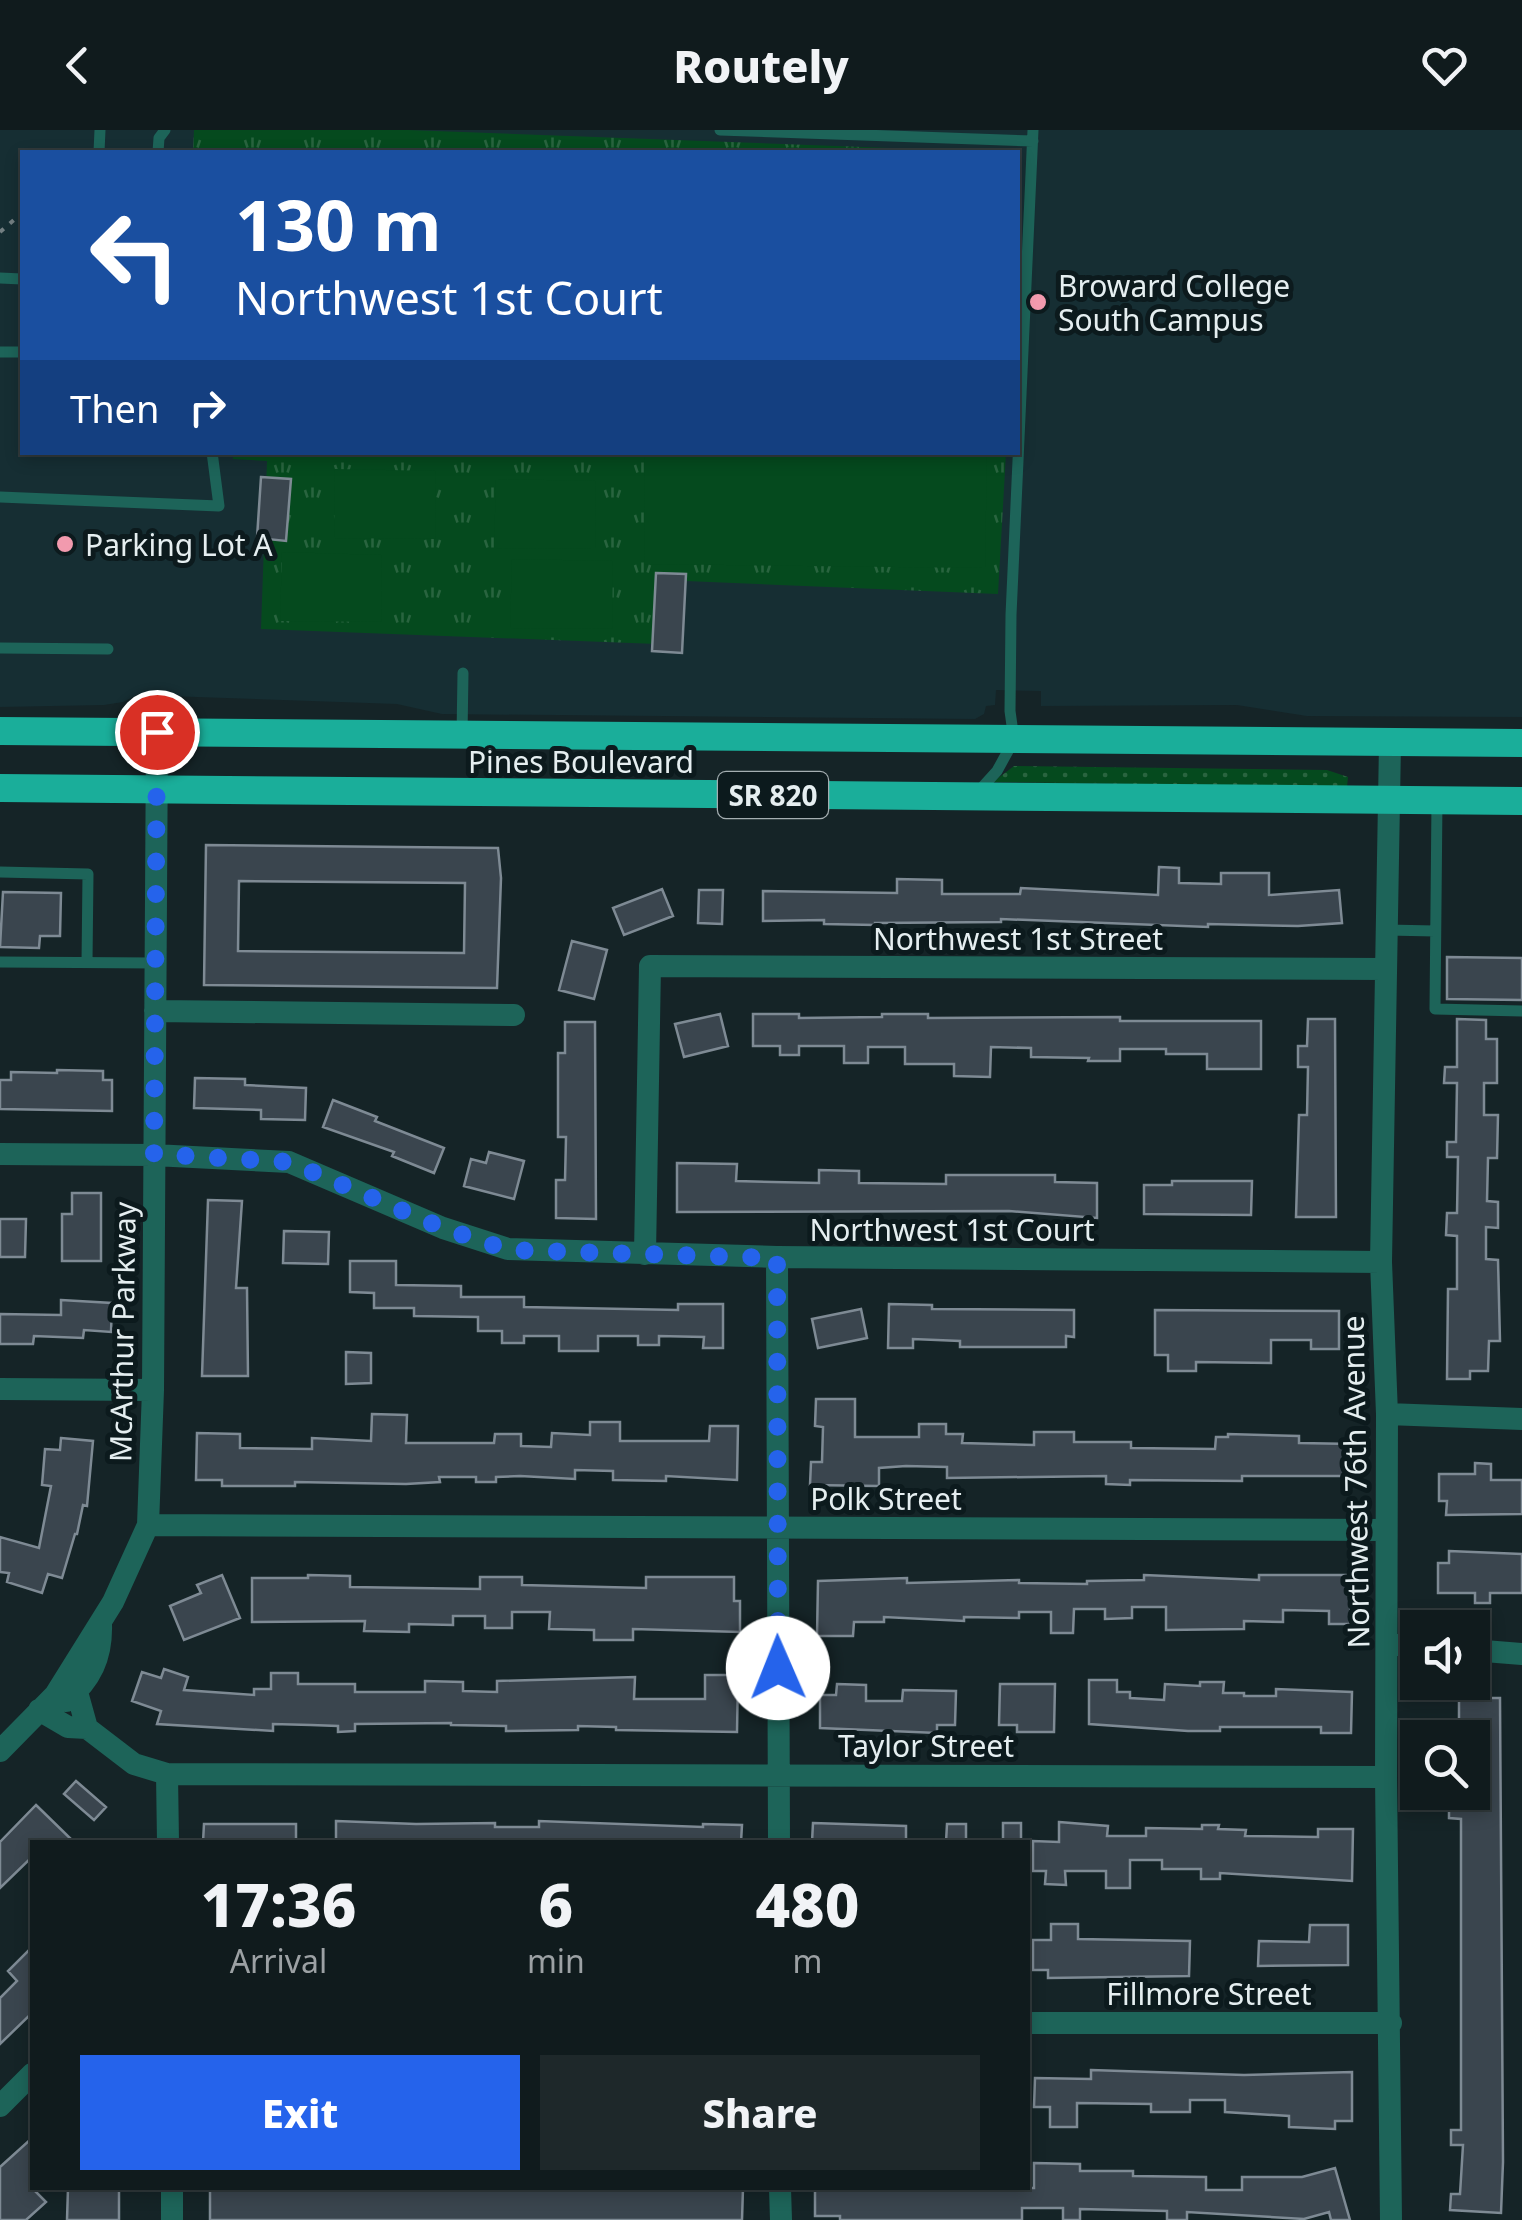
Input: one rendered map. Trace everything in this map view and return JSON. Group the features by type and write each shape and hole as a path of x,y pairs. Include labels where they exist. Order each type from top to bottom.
{"highway":[{"name":"Pines Boulevard","path":"0,731 1522,743"},
{"name":"Pines Boulevard","path":"0,788 1522,801"}],"street":[{"name":"McArthur Parkway","path":"43,1714 114,1602 148,1525 153,1390 157,732"},
{"name":"Northwest 76th Avenue","path":"1390,743 1382,1262 1387,1414 1384,1530 1391,2220"},
{"name":"Northwest 1st Street","path":"645,1254 650,966 1386,969"},
{"path":"155,1012 514,1016"},
{"name":"Northwest 1st Court","path":"0,1154 154,1154 289,1162 443,1228 508,1250 777,1258 1382,1262"},
{"path":"777,1258 779,1840"},
{"path":"0,1389 153,1390"},
{"path":"1387,1414 1522,1420"},
{"name":"Polk Street","path":"148,1525 1384,1530"},
{"name":"McArthur Parkway","path":"0,1751 18,1732 85,1685 101,1648 100,1622"},
{"path":"1387,1644 1400,1645"},
{"path":"1490,1651 1522,1654"},
{"path":"77,1692 87,1728"},
{"path":"43,1714 68,1727 87,1728 134,1764 166,1774 168,1840"},
{"name":"Taylor Street","path":"166,1774 1386,1777"},
{"name":"Fillmore Street","path":"1030,2023 1391,2023"},
{"path":"0,2106 30,2076"},
{"path":"172,2190 172,2220"},
{"path":"780,2190 780,2220"}],"lane":[{"path":"720,130 1033,136 1020,433"},
{"path":"0,497 220,506 212,455"},
{"path":"975,796 997,771 1014,740 1010,711 1019,455"},
{"path":"0,648 108,649"},
{"path":"462,735 463,673"},
{"path":"1437,800 1435,1009 1522,1010"},
{"path":"0,872 88,874 87,962"},
{"path":"1387,930 1435,931"},
{"path":"0,962 155,963"}],"path":[{"path":"0,232 16,219"}],"shaded area":[{"path":"0,130 1522,130 1522,717 1307,716 1237,705 1041,706 1041,691 996,690 995,705 986,706 984,714 975,719 442,714 397,704 137,695 104,705 0,707"}],"green space":[{"path":"194,130 408,130 943,150 193,150"},
{"path":"233,455 1006,455 998,594 686,581 683,645 261,629 267,461 233,459"},
{"path":"645,455 987,455 985,568 644,564"},
{"path":"335,469 436,471 435,539 334,538"},
{"path":"496,479 596,481 595,549 494,548"},
{"path":"282,552 382,555 381,622 280,621"},
{"path":"512,559 613,561 612,629 510,628"},
{"path":"1014,766 1327,770 1348,777 1347,787 993,782"}],"building":[{"path":"261,477 291,479 286,541 257,538"},
{"path":"656,573 686,574 682,653 652,651"},
{"path":"206,845 498,848 501,878 497,988 204,985","holes":["239,881 465,883 464,953 238,951"]},
{"path":"1159,867 1179,868 1179,883 1221,884 1221,873 1269,873 1269,895 1339,890 1342,923 1208,927 1001,919 875,925 824,924 824,920 763,921 763,891 897,893 897,879 942,880 942,894 1020,894 1021,888 1158,895"},
{"path":"662,889 673,916 624,935 613,908"},
{"path":"699,890 723,890 722,924 698,923"},
{"path":"3,892 61,893 60,936 40,936 39,948 0,947"},
{"path":"572,941 607,950 594,999 559,990"},
{"path":"1447,957 1522,958 1522,1000 1447,999"},
{"path":"720,1014 728,1046 684,1057 675,1024"},
{"path":"753,1014 799,1014 799,1018 928,1014 928,1018 1261,1021 1261,1069 1207,1069 1207,1054 1166,1054 1166,1049 1120,1049 1120,1061 1088,1061 1089,1058 1031,1057 1031,1048 991,1047 990,1077 954,1076 954,1064 905,1064 905,1047 868,1047 868,1063 844,1063 844,1046 799,1046 799,1055 780,1055 780,1046 753,1046"},
{"path":"1308,1019 1335,1019 1336,1217 1296,1217 1299,1115 1307,1115 1308,1067 1298,1067 1298,1046 1307,1046"},
{"path":"1457,1019 1486,1020 1486,1039 1497,1039 1497,1083 1484,1083 1484,1115 1498,1115 1497,1158 1488,1158 1487,1201 1498,1202 1498,1228 1486,1227 1486,1259 1498,1260 1500,1341 1489,1341 1488,1371 1470,1371 1470,1379 1447,1379 1448,1289 1457,1289 1457,1236 1446,1235 1447,1213 1457,1213 1458,1157 1447,1157 1447,1142 1456,1142 1457,1083 1444,1083 1445,1067 1457,1067"},
{"path":"565,1022 595,1022 596,1219 556,1218 556,1180 565,1180 566,1137 558,1137 558,1053 565,1053"},
{"path":"103,1071 103,1080 112,1080 112,1111 0,1109 0,1080 11,1080 11,1072"},
{"path":"195,1078 245,1079 245,1085 306,1088 305,1120 261,1119 261,1110 194,1108"},
{"path":"333,1100 444,1148 434,1173 392,1156 394,1152 323,1127"},
{"path":"489,1152 524,1161 514,1199 464,1186 471,1159 486,1163"},
{"path":"677,1163 737,1164 736,1181 819,1183 819,1170 859,1171 859,1183 946,1184 946,1175 1055,1175 1055,1182 1097,1183 1097,1218 1009,1211 677,1212"},
{"path":"1172,1181 1252,1181 1251,1215 1144,1214 1144,1185 1172,1185"},
{"path":"72,1193 101,1193 101,1261 62,1261 62,1214 72,1214"},
{"path":"208,1200 242,1201 236,1288 247,1288 248,1376 202,1376"},
{"path":"0,1219 26,1219 25,1257 0,1257"},
{"path":"284,1231 329,1232 328,1264 283,1263"},
{"path":"350,1261 396,1261 396,1285 461,1286 461,1297 524,1297 524,1307 678,1310 678,1304 723,1304 723,1348 703,1348 704,1337 659,1336 659,1345 638,1345 638,1336 598,1336 598,1351 559,1351 559,1336 524,1336 524,1343 502,1343 502,1331 478,1331 478,1317 414,1316 414,1308 374,1308 374,1293 350,1292"},
{"path":"61,1300 112,1303 111,1332 84,1330 83,1338 34,1336 33,1344 0,1344 0,1314 61,1315"},
{"path":"889,1304 932,1305 932,1309 1074,1310 1074,1337 1066,1336 1066,1347 960,1347 960,1341 913,1339 913,1348 888,1348"},
{"path":"861,1309 867,1338 818,1348 812,1319"},
{"path":"1155,1310 1339,1311 1339,1349 1311,1349 1311,1340 1271,1340 1271,1363 1196,1362 1196,1371 1168,1371 1168,1355 1155,1355"},
{"path":"346,1352 371,1353 371,1383 346,1384"},
{"path":"816,1399 855,1399 855,1437 919,1437 919,1424 946,1424 946,1434 963,1434 962,1443 1034,1445 1034,1432 1074,1432 1074,1442 1131,1442 1131,1448 1215,1449 1216,1437 1228,1434 1299,1436 1299,1443 1354,1444 1354,1476 1130,1480 1130,1485 1106,1484 1106,1476 947,1478 947,1467 906,1466 879,1468 879,1486 810,1485 811,1462 822,1462 823,1427 815,1426"},
{"path":"372,1414 407,1415 406,1443 494,1443 495,1434 521,1434 521,1446 551,1447 552,1433 590,1435 590,1422 620,1422 620,1441 709,1441 710,1426 738,1426 737,1480 666,1476 666,1481 613,1480 613,1471 575,1470 575,1479 520,1476 496,1477 496,1482 476,1482 476,1477 439,1477 440,1482 406,1484 295,1482 295,1486 222,1486 222,1480 196,1480 197,1433 240,1434 240,1448 312,1449 312,1438 371,1441"},
{"path":"61,1438 93,1441 87,1506 83,1505 62,1578 48,1574 42,1593 7,1582 9,1573 0,1572 0,1537 39,1548 51,1486 42,1485 45,1449 60,1450"},
{"path":"1475,1463 1491,1464 1491,1480 1522,1480 1522,1514 1446,1515 1447,1501 1439,1501 1439,1474 1475,1474"},
{"path":"1449,1551 1522,1554 1522,1593 1490,1593 1490,1603 1475,1603 1475,1593 1438,1593 1438,1563 1449,1563"},
{"path":"222,1575 240,1618 184,1640 170,1606 201,1593 197,1585"},
{"path":"1144,1575 1259,1580 1259,1575 1351,1575 1350,1624 1329,1624 1329,1611 1283,1610 1283,1622 1244,1621 1244,1629 1166,1630 1166,1607 1132,1607 1132,1618 1105,1619 1105,1609 1074,1609 1073,1633 1051,1633 1051,1612 1019,1612 1019,1618 964,1617 964,1621 884,1617 884,1622 854,1622 853,1636 817,1636 818,1581 907,1578 907,1583 1019,1580 1087,1584 1144,1580"},
{"path":"350,1576 350,1587 480,1589 480,1577 522,1577 522,1585 646,1588 646,1577 734,1577 734,1601 740,1601 740,1632 633,1629 633,1640 594,1640 594,1630 549,1629 550,1612 512,1612 512,1628 485,1628 485,1616 453,1616 453,1625 409,1624 409,1632 364,1631 365,1621 252,1622 252,1578"},
{"path":"164,1669 188,1677 184,1690 254,1695 254,1689 271,1689 271,1673 298,1673 298,1684 355,1684 355,1692 425,1692 425,1681 463,1682 463,1691 497,1692 497,1681 635,1677 634,1699 705,1699 705,1675 738,1675 737,1732 578,1726 578,1730 506,1731 506,1726 451,1723 355,1724 355,1731 338,1732 338,1726 273,1724 273,1731 157,1724 161,1711 132,1701 142,1672 161,1678"},
{"path":"1089,1680 1117,1680 1117,1692 1130,1692 1130,1698 1164,1700 1165,1684 1200,1686 1200,1682 1224,1682 1223,1693 1244,1696 1276,1696 1276,1689 1352,1692 1351,1733 1321,1733 1321,1727 1220,1727 1220,1731 1188,1731 1089,1724"},
{"path":"837,1684 866,1685 866,1701 902,1701 903,1690 956,1691 955,1725 937,1725 937,1733 820,1728 820,1695 836,1695"},
{"path":"1000,1684 1055,1684 1054,1732 1017,1732 1017,1725 999,1725"},
{"path":"1500,1698 1501,2213 1450,2210 1451,2194 1460,2194 1463,2145 1451,2145 1451,2130 1461,2130 1461,1819 1449,1818 1449,1810 1490,1810 1490,1720 1459,1720 1459,1700"},
{"path":"76,1781 106,1807 94,1820 64,1794"},
{"path":"36,1805 72,1840 30,1840 30,1859 0,1888 0,1842"},
{"path":"336,1821 495,1823 495,1827 539,1827 539,1821 742,1825 741,1840 336,1840"},
{"path":"1059,1822 1108,1826 1107,1836 1146,1836 1146,1828 1202,1829 1202,1825 1246,1830 1245,1836 1318,1837 1318,1829 1353,1829 1352,1881 1220,1873 1220,1879 1201,1879 1201,1869 1162,1869 1162,1860 1130,1860 1130,1888 1106,1888 1106,1871 1065,1871 1066,1885 1045,1884 1046,1871 1033,1871 1033,1841 1059,1842"},
{"path":"813,1823 906,1826 906,1840 812,1840"},
{"path":"1003,1823 1021,1823 1021,1840 1003,1840"},
{"path":"204,1824 296,1824 296,1840 203,1840"},
{"path":"947,1824 966,1824 966,1840 946,1840"},
{"path":"1051,1924 1078,1924 1078,1939 1190,1941 1189,1976 1048,1978 1048,1970 1033,1970 1033,1940 1051,1940"},
{"path":"1310,1925 1348,1925 1348,1965 1258,1966 1259,1941 1309,1942"},
{"path":"30,1949 30,2015 0,2044 0,1998 17,1981 8,1971"},
{"path":"1091,2070 1244,2075 1352,2072 1352,2121 1335,2121 1335,2129 1289,2127 1289,2116 1225,2112 1225,2100 1190,2100 1190,2112 1151,2112 1151,2104 1077,2103 1077,2127 1050,2127 1050,2107 1034,2107 1035,2078 1091,2079"},
{"path":"30,2140 30,2190 46,2202 26,2220 0,2220 0,2167"},
{"path":"1034,2163 1080,2164 1080,2171 1133,2171 1133,2176 1206,2177 1206,2190 1242,2190 1242,2177 1302,2177 1335,2168 1350,2220 1331,2220 1329,2212 1304,2219 1187,2212 1187,2220 1167,2220 1167,2211 1080,2209 1080,2220 1063,2220 1063,2208 1022,2208 1022,2220 840,2220 840,2216 815,2216 815,2190 1034,2188"},
{"path":"68,2190 119,2190 119,2220 67,2220"},
{"path":"210,2190 743,2190 742,2220 210,2220"}],"place":[{"name":"Broward College South Campus","path":"1038,302"},
{"name":"Parking Lot A","path":"65,544"}],"route":[{"path":"157,732 154,1154 289,1162 443,1228 508,1250 777,1258 778,1668"}]}
